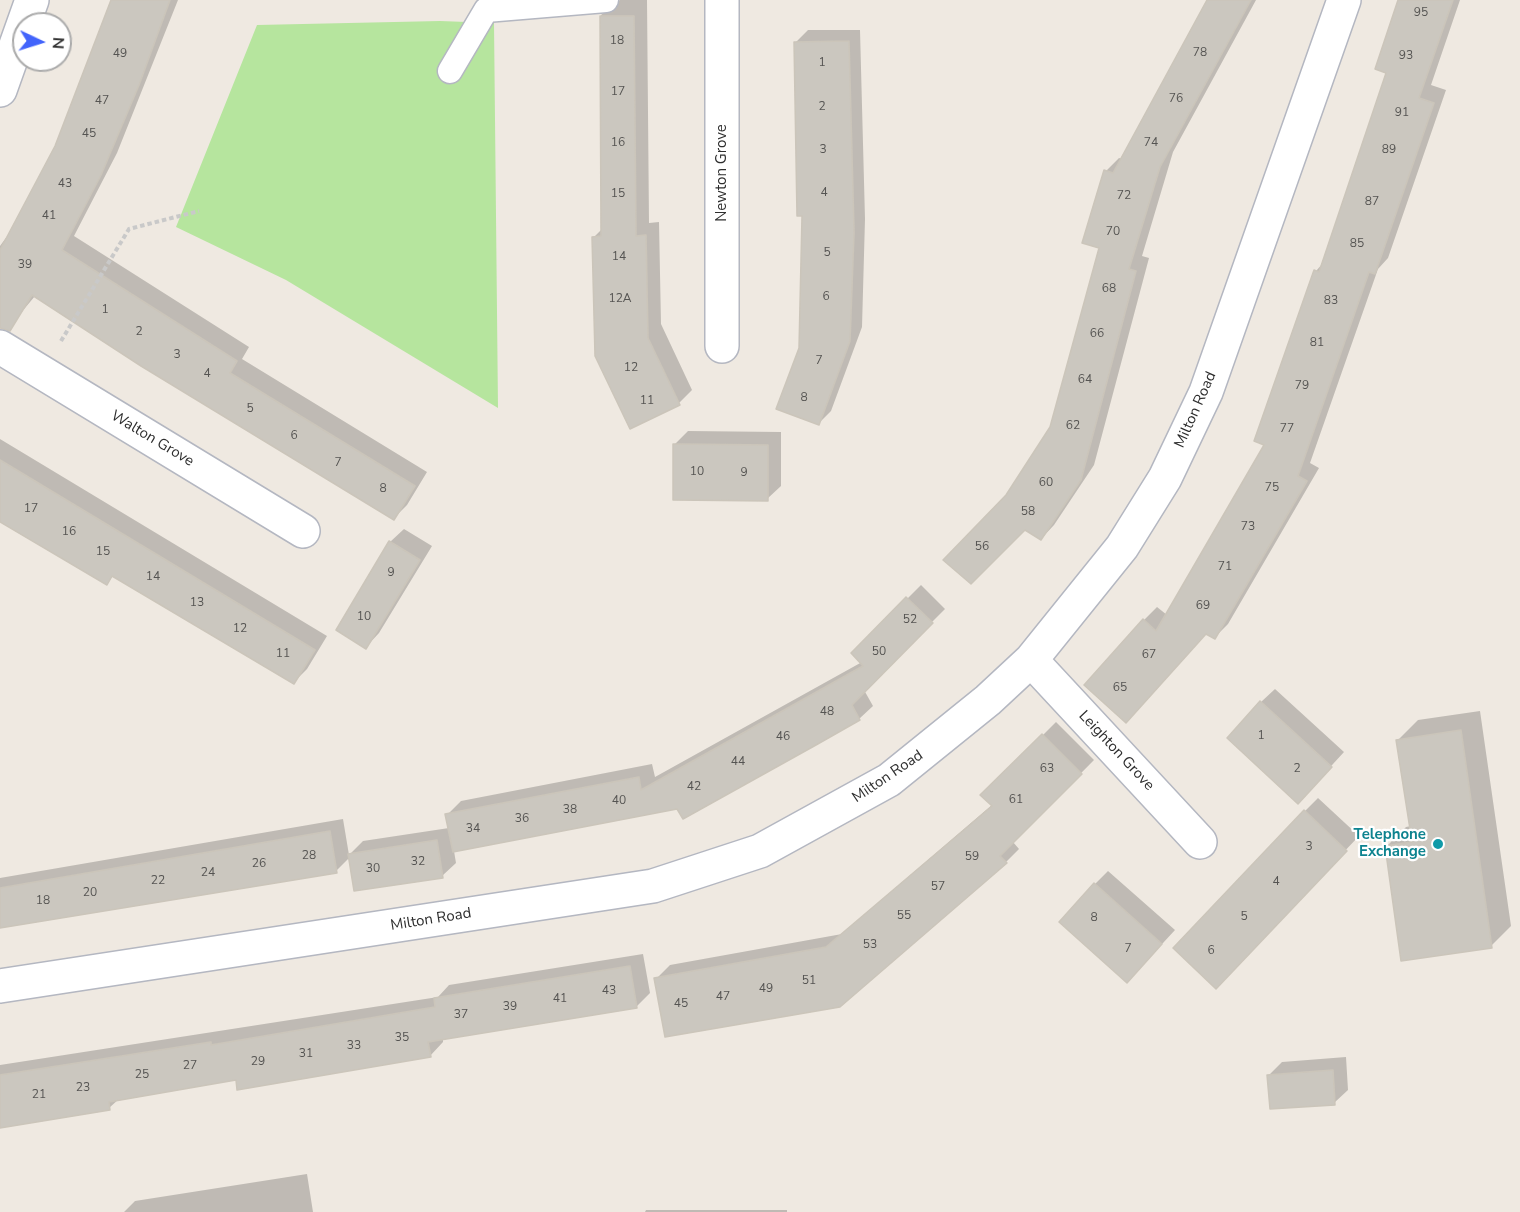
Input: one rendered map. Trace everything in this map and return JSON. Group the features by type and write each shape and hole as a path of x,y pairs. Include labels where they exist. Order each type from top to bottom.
{"street":[{"path":"0,90 32,0"},
{"name":"Newton Grove","path":"722,346 723,0"},
{"name":"Milton Road","path":"0,986 653,886 760,851 889,780 988,700 1031,660 1122,547 1165,478 1206,392 1344,0"},
{"name":"Walton Grove","path":"0,346 303,531"},
{"name":"Leighton Grove","path":"1031,660 1200,842"}],"lane":[{"path":"450,71 486,10 606,0"}],"path":[{"path":"42,372 129,229 199,211"}],"green space":[{"path":"440,21 494,23 498,408 286,280 176,227 257,25"}],"building":[{"path":"111,0 170,0 139,85 101,175 62,250 237,361 230,373 415,486 394,520 141,366 32,295 10,331 0,328 0,250 55,146"},
{"path":"1207,0 1251,0 1160,167 1129,269 1136,271 1081,480 1041,540 1025,530 971,584 943,560 1006,495 1050,427 1099,248 1082,243 1104,170 1113,173"},
{"path":"1398,0 1453,0 1419,98 1434,103 1375,274 1369,272 1298,476 1307,481 1215,639 1206,634 1126,723 1084,685 1143,619 1156,631 1264,445 1254,441 1314,270 1319,272 1386,73 1375,69"},
{"path":"600,16 634,16 636,236 646,235 648,338 680,405 630,429 595,356 592,237 601,236"},
{"path":"849,41 854,232 850,341 819,425 776,409 799,348 802,216 797,216 794,42"},
{"path":"673,444 768,445 768,501 673,500"},
{"path":"0,460 315,650 294,684 112,576 107,585 0,522"},
{"path":"389,541 420,560 366,649 336,630"},
{"path":"906,597 933,623 852,705 860,720 816,745 683,819 677,809 453,852 445,814 639,777 641,790 863,666 851,653"},
{"path":"1260,701 1332,767 1298,804 1227,738"},
{"name":"Telephone Exchange","path":"1461,730 1492,948 1401,961 1385,846 1412,842 1396,740"},
{"path":"1042,734 1082,774 1000,856 1007,863 840,1007 665,1037 654,978 826,947 992,806 980,795"},
{"path":"1304,810 1347,851 1216,989 1173,948"},
{"path":"330,831 337,873 0,928 0,888"},
{"path":"437,840 443,878 354,891 348,854"},
{"path":"1094,883 1162,944 1127,983 1059,922"},
{"path":"630,966 637,1008 428,1042 431,1057 237,1090 236,1080 109,1102 110,1110 0,1128 0,1075 211,1042 211,1045 435,1007 434,998"},
{"path":"1333,1070 1335,1105 1270,1109 1267,1075"}],"place":[{"name":"Telephone Exchange","path":"1438,844"}]}
